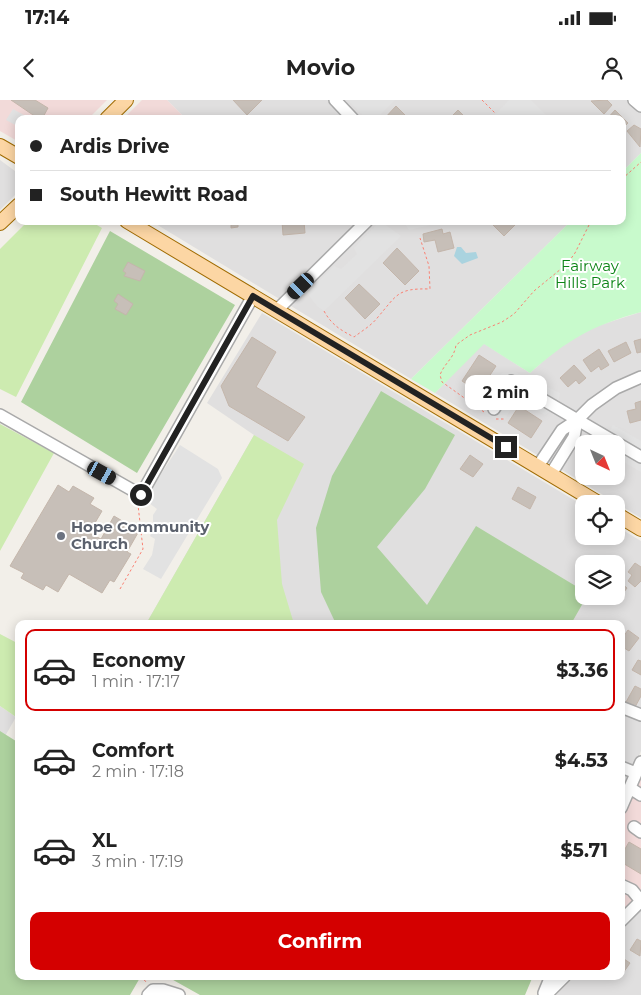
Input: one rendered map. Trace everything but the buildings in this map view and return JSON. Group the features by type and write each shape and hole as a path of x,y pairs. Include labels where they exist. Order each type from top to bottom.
{"main road":[{"path":"110,115 126,100"},
{"path":"0,146 15,155"},
{"path":"0,222 15,209"},
{"path":"134,225 585,495"},
{"path":"625,519 641,529"}],"street":[{"path":"335,100 349,115"},
{"path":"634,100 641,106"},
{"path":"277,310 363,225"},
{"path":"0,415 139,496 253,296"},
{"path":"538,466 562,430 616,388 641,377"},
{"path":"492,414 511,381 641,457"},
{"path":"551,474 574,437 577,420"},
{"path":"625,709 641,715"},
{"path":"625,799 641,762"},
{"path":"625,769 636,773"},
{"path":"630,788 641,795"},
{"path":"625,886 632,890 641,901 625,917"},
{"path":"544,995 550,980"},
{"path":"544,995 561,980"},
{"path":"148,995 153,990 163,990 179,995"}],"path":[{"path":"482,100 496,114"},
{"path":"626,175 641,162"},
{"path":"505,419 492,414 442,382 440,375 442,370 455,355 456,345 470,335 502,322 514,314 534,292 560,271 575,253 589,225"},
{"path":"324,310 329,320 341,331 354,337 379,317 394,297 407,290 430,289 429,266 420,238"},
{"path":"120,589 143,549 139,496"}],"shaded area":[{"path":"0,100 107,100 92,115 15,115 15,140 0,131"},
{"path":"142,100 167,100 182,115 127,115"},
{"path":"167,100 641,100 641,153 626,168 626,115 182,115"},
{"path":"348,100 395,100 380,115 362,115"},
{"path":"509,100 531,100 546,115 495,115"},
{"path":"13,109 24,115 15,115 15,125 6,120"},
{"path":"0,160 15,171 15,195 0,210"},
{"path":"158,225 567,225 411,379"},
{"path":"376,225 386,225 401,236 324,311 317,306 307,293 334,266 341,269 357,254 354,248"},
{"path":"406,225 431,225 409,230"},
{"path":"641,312 641,518 625,508 625,495 603,495 587,485 625,485 625,435 575,435 575,478 435,393 483,343 530,373 559,347 588,329"},
{"path":"262,313 575,501 575,545 625,545 625,531 641,541 641,751 625,788 625,620 148,620 254,435 207,403"},
{"path":"515,372 560,393 557,407 545,415 517,398 505,419 501,420 495,419 479,410 502,373"},
{"path":"613,425 641,441 641,472 625,463 627,452 625,451 625,435 607,435"},
{"path":"180,445 218,469 222,478 161,579 143,569 152,555 155,539 150,536 153,530 153,515 157,509 149,503 153,486"},
{"path":"0,706 15,716 15,719 0,745"},
{"path":"641,776 641,897 625,913 625,810"},
{"path":"641,910 641,995 556,995 571,980 625,980 625,927"}],"green space":[{"name":"Fairway Hills Park","path":"641,153 641,312 609,322 581,335 556,351 530,373 484,344 435,393 411,379 567,225 626,225 626,168"},
{"path":"24,225 97,225 102,228 16,397 0,389 0,249"},
{"path":"110,231 235,305 137,473 21,402"},
{"path":"381,391 455,435 425,489 377,547 427,605 476,526 575,586 575,605 582,605 573,620 334,620 321,592 316,528 332,476"},
{"path":"0,424 54,453 0,551"},
{"path":"254,435 304,464 277,520 282,584 293,620 148,620"},
{"path":"0,634 15,642 15,716 0,706"},
{"path":"0,731 15,740 15,980 139,980 130,995 0,995"},
{"path":"173,980 531,980 525,995 200,995"}],"water":[{"path":"457,247 461,247 466,253 476,252 478,258 462,264 454,256"}],"place":[{"name":"Hope Community Church","path":"61,536"}],"route":[{"path":"141,495 253,296 506,447"}]}
